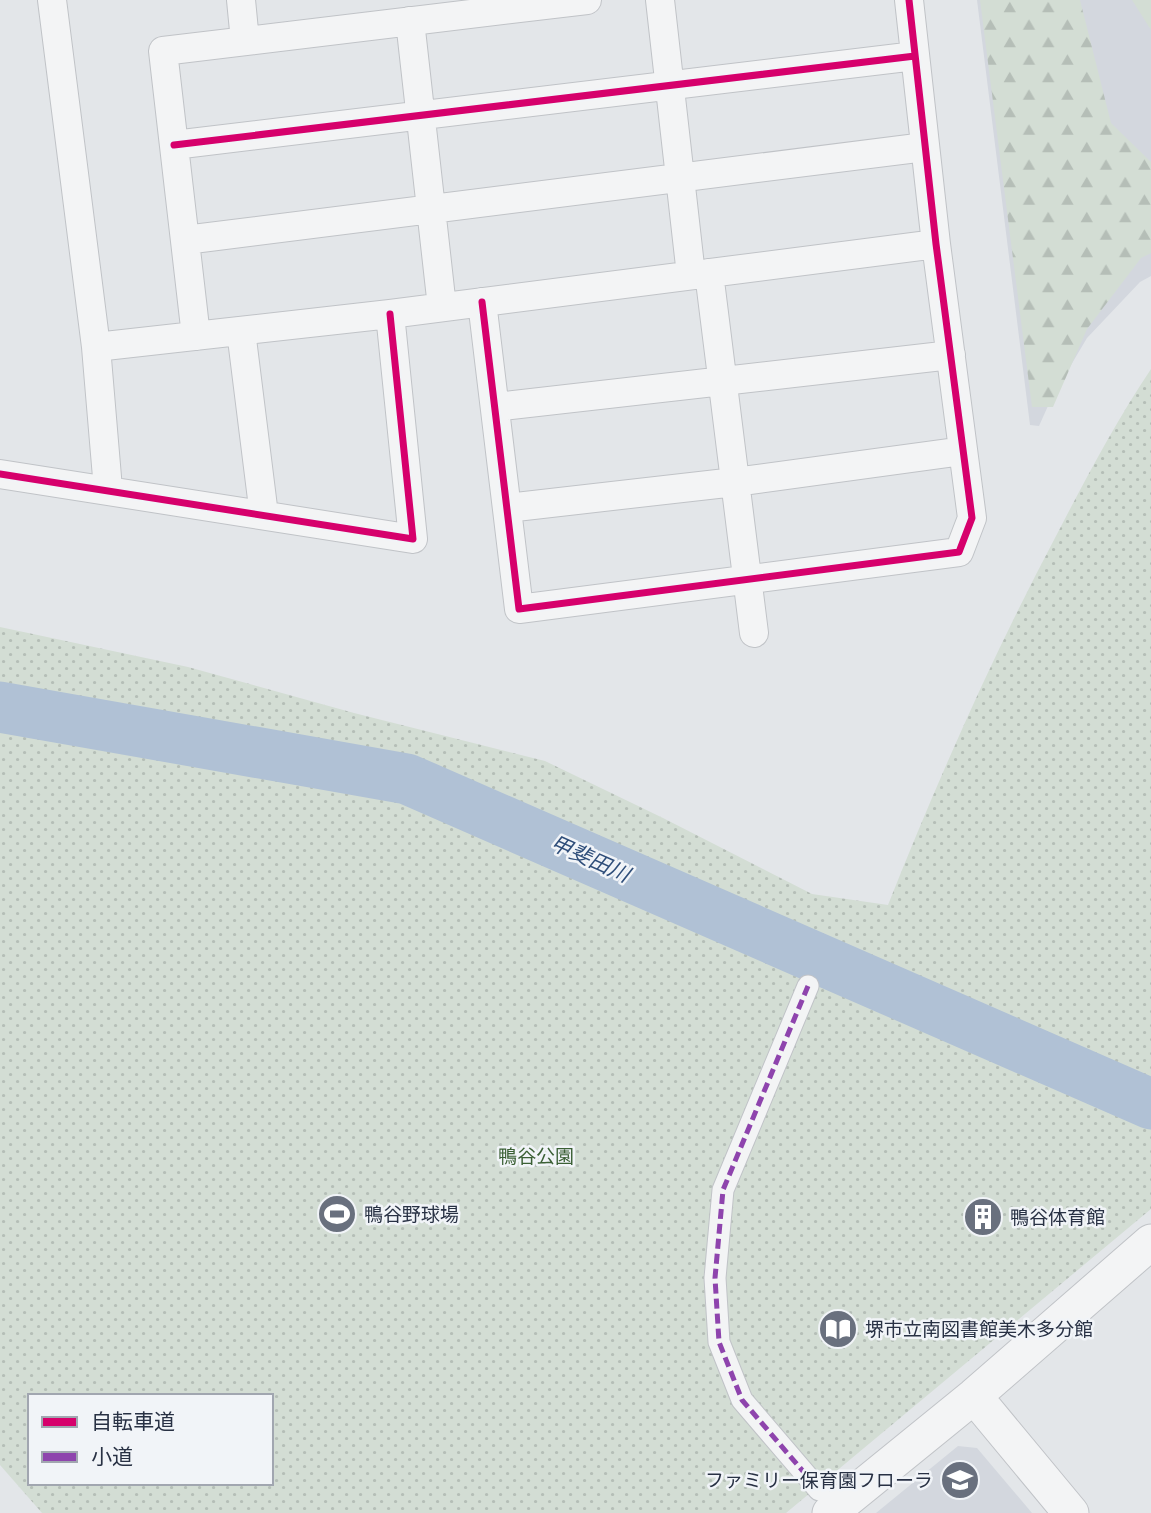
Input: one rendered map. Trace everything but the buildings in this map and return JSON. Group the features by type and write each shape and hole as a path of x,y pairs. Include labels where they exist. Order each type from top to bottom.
{"street":[{"path":"51,0 96,347 108,489"},
{"path":"241,0 245,41"},
{"path":"196,336 163,51 410,21 468,7 587,0"},
{"path":"660,0 680,176 723,382 754,632"},
{"path":"482,302 519,609 958,552 972,518 936,244 909,0"},
{"path":"410,21 442,307"},
{"path":"174,145 915,56"},
{"path":"185,240 925,147"},
{"path":"96,347 390,314 936,244"},
{"path":"0,474 414,539 390,314"},
{"path":"242,331 264,514"},
{"path":"495,407 951,355"},
{"path":"507,508 736,482 963,451"},
{"path":"808,986 723,1190 715,1278 719,1342 742,1400 824,1502 974,1396 1151,1242"},
{"path":"974,1396 1071,1513"}],"shaded area":[{"path":"977,0 1151,0 1151,276 1140,282 1087,338 1052,397 1039,426 1030,425"},
{"name":"ファミリー保育園フローラ","path":"958,1446 977,1448 1032,1513 876,1513"}],"green space":[{"path":"980,0 1080,0 1111,123 1151,162 1151,253 1141,258 1087,329 1053,407 1032,407"},
{"path":"1132,0 1151,0 1151,30"},
{"name":"鴨谷公園","path":"1151,369 1151,1209 786,1513 42,1513 0,1465 0,627 188,667 354,713 545,761 812,894 888,905 926,811 988,672 1113,430"}],"waterway":[{"name":"甲斐田川","path":"0,707 407,779 1151,1104"}],"marked path":[{"path":"808,986 723,1190 715,1278 719,1342 742,1400 819,1490"}],"cycle path":[{"path":"482,302 519,609 959,552 972,518 936,244 909,0"},
{"path":"174,145 915,56"},
{"path":"0,474 413,539 390,314"}],"place":[{"name":"鴨谷野球場","path":"337,1214"},
{"name":"鴨谷体育館","path":"983,1217"},
{"name":"堺市立南図書館美木多分館","path":"838,1329"},
{"name":"ファミリー保育園フローラ","path":"960,1480"}]}
